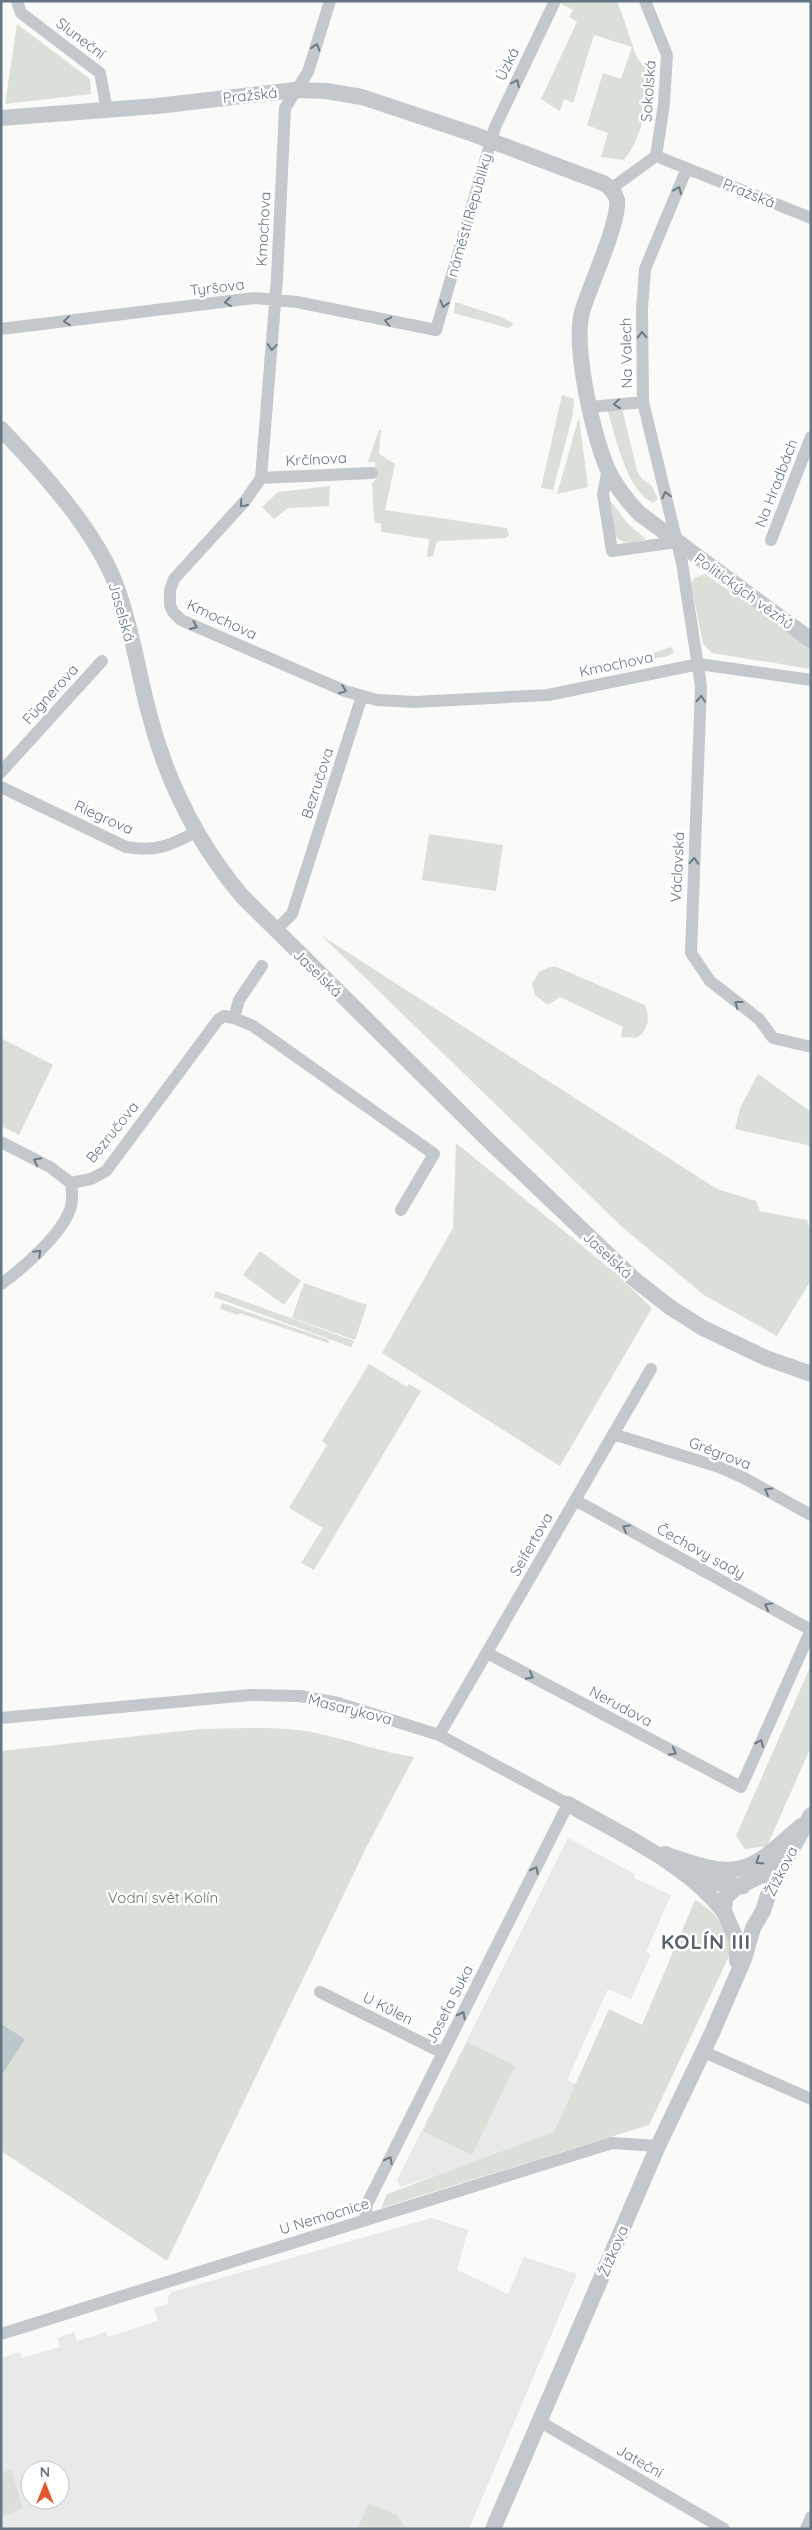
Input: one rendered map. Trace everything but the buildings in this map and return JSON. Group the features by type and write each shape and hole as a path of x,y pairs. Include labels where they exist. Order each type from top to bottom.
{"street":[{"name":"Sluneční","path":"17,1 22,13 100,73 107,110"},
{"name":"Kmochova","path":"330,1 308,72 285,108 276,299 261,478 245,501 174,579 169,596 172,608 181,620 362,696 377,700 415,702 513,698 548,694 699,664 811,680"},
{"name":"Úzká","path":"491,141 495,127 555,1"},
{"name":"Sokolská","path":"645,1 667,54 664,104 656,156"},
{"name":"Pražská","path":"1,118 107,110 295,90 348,94 491,141"},
{"name":"náměstí Republiky","path":"436,330 491,141 612,188"},
{"name":"Pražská","path":"656,156 811,218"},
{"path":"612,188 656,156"},
{"name":"Na Valech","path":"677,542 644,402 642,309 644,269 687,168"},
{"name":"Politických vězňů","path":"612,188 617,201 616,206 605,248 582,313 579,347 590,407 608,469 625,498 640,514 811,640"},
{"name":"Tyršova","path":"1,329 254,298 276,299 436,330"},
{"path":"590,407 644,402"},
{"name":"Jaselská","path":"1,429 83,526 103,557 117,588 150,716 163,758 196,832 221,871 275,931 548,1199 634,1279 671,1308 703,1328 766,1358 811,1374"},
{"name":"Na Hradbách","path":"771,540 811,437"},
{"name":"Politických vězňů","path":"608,469 603,494 612,551 677,542"},
{"name":"Krčínova","path":"261,478 372,473"},
{"name":"Politických vězňů","path":"677,542 699,664"},
{"name":"Fügnerova","path":"1,772 102,661"},
{"name":"Václavská","path":"699,664 701,686 691,953 710,981 759,1020 773,1038 811,1047"},
{"name":"Bezručova","path":"275,931 292,914 362,696"},
{"name":"Riegrova","path":"1,787 126,846 146,850 160,848 196,832"},
{"path":"262,966 239,1000 234,1018 252,1026 434,1154 401,1210"},
{"name":"Bezručova","path":"71,1183 90,1179 106,1171 218,1020 224,1016 234,1018"},
{"path":"1,1142 50,1168 71,1183 72,1206 68,1216 44,1247 21,1270 1,1284"},
{"name":"Seifertova","path":"439,1735 650,1369"},
{"name":"Grégrova","path":"613,1434 719,1467 744,1478 811,1515"},
{"name":"Čechovy sady","path":"575,1500 811,1630"},
{"name":"Nerudova","path":"487,1653 741,1787 811,1630"},
{"name":"Masarykova","path":"1,1718 250,1695 300,1696 338,1703 439,1735 702,1878 741,1886"},
{"name":"Josefa Suka","path":"365,2220 367,2204 568,1804"},
{"path":"640,1844 708,1868 746,1868 763,1859 807,1822"},
{"name":"Žižkova","path":"737,1975 737,1941 724,1907 725,1898 730,1892 776,1865 807,1822"},
{"name":"Žižkova","path":"493,2529 658,2146 704,2052 737,1975 751,1933 762,1914 772,1886 807,1822"},
{"name":"Masarykova","path":"640,1844 706,1891 727,1916"},
{"name":"Žižkova","path":"741,1886 748,1886 758,1892 762,1899 762,1914"},
{"path":"727,1916 735,1924 746,1926 754,1923 762,1914"},
{"name":"U Kůlen","path":"320,1992 442,2053"},
{"path":"704,2052 811,2099"},
{"name":"U Nemocnice","path":"1,2334 612,2142 658,2146"},
{"name":"Jateční","path":"539,2421 724,2529"},
{"path":"806,2529 811,2517"}],"shaded area":[{"path":"568,1838 635,1874 634,1878 671,1895 646,1952 651,1954 631,1999 608,1989 567,2080 597,2093 580,2131 400,2187 397,2180"},
{"path":"1,2024 25,2039 1,2076"},
{"path":"432,2218 468,2230 457,2270 508,2294 524,2257 577,2274 469,2529 1,2529 1,2358 20,2352 22,2358 60,2347 57,2338 74,2332 77,2341 106,2332 108,2337 158,2321 154,2308 168,2304 168,2296 172,2292"}],"green space":[{"path":"561,1 617,1 635,53 649,76 650,88 646,110 633,145 623,160 601,157 608,133 587,125 603,73 621,79 632,47 594,35 573,103 564,99 560,111 541,99 577,22 569,17 573,10 560,3"},
{"path":"17,24 90,79 91,94 5,104"},
{"path":"455,302 501,317 514,324 508,328 454,313"},
{"path":"562,395 574,399 573,414 553,490 541,488"},
{"path":"622,408 637,471 642,479 651,485 658,499 653,503 636,487 618,448 607,409"},
{"path":"579,417 588,487 557,494"},
{"path":"379,430 381,430 379,454 395,464 385,510 507,528 509,535 506,538 437,541 433,556 427,557 429,539 381,532 381,523 375,523 374,518 372,483 376,479 375,462 368,462"},
{"path":"330,486 329,506 288,508 274,519 262,507 278,492"},
{"path":"610,500 628,524 646,539 634,542 619,540 613,528"},
{"path":"705,574 811,648 811,669 712,653 703,644 691,584 694,578"},
{"path":"671,647 674,652 668,656 637,662 638,658"},
{"path":"429,834 503,845 496,891 422,880"},
{"path":"322,936 717,1189 756,1201 760,1211 807,1220 811,1232 811,1280 777,1336 704,1295 621,1226"},
{"path":"549,967 557,967 645,1005 648,1019 644,1031 637,1038 621,1037 623,1027 560,997 548,1005 535,995 532,984 539,972"},
{"path":"1,1038 53,1065 19,1135 1,1126"},
{"path":"758,1074 811,1112 811,1146 735,1129 740,1108"},
{"path":"456,1143 614,1272 652,1308 560,1466 382,1353 453,1228"},
{"path":"260,1251 301,1281 284,1305 243,1275"},
{"path":"304,1283 367,1305 355,1340 292,1318"},
{"path":"216,1291 354,1341 351,1347 214,1297"},
{"path":"222,1303 329,1340 328,1343 240,1313 238,1315 220,1309"},
{"path":"369,1364 407,1387 409,1384 421,1391 314,1570 301,1563 323,1528 289,1508 327,1445 322,1441"},
{"path":"811,1665 811,1747 767,1846 745,1849 736,1836"},
{"name":"Vodní svět Kolín","path":"247,1728 308,1731 414,1757 367,1846 167,2261 1,2151 1,1751 201,1729"},
{"path":"695,1900 715,1915 720,1922 727,1936 731,1952 649,2125 381,2208 387,2194 554,2132 609,2009 642,2025"},
{"path":"467,2042 515,2066 472,2155 423,2131"},
{"path":"11,2469 20,2498 20,2509 1,2517 1,2473"},
{"path":"369,2503 397,2515 406,2529 357,2529"}],"district":[{"name":"KOLÍN III","path":"706,1941"}]}
